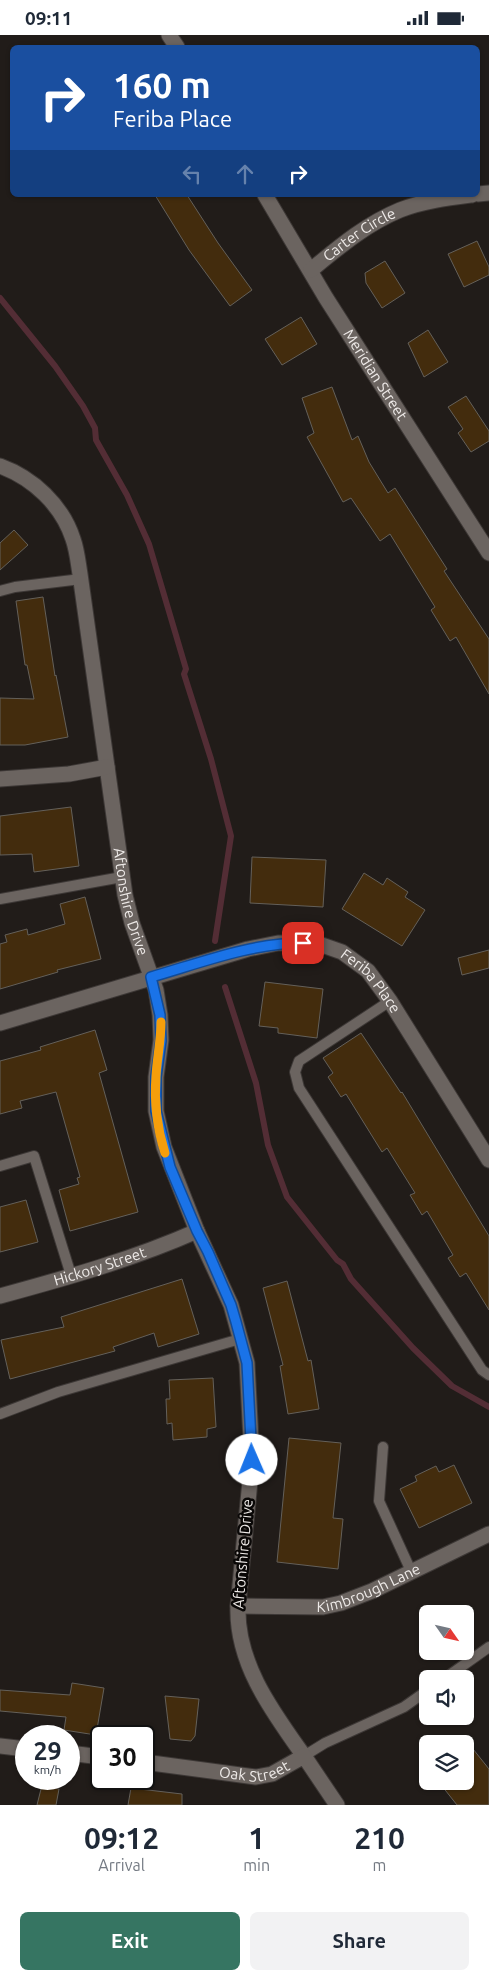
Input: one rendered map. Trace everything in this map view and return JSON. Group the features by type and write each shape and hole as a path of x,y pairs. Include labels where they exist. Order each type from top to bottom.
{"street":[{"name":"Meridian Street","path":"265,197 489,553"},
{"name":"Carter Circle","path":"311,270 348,239 384,218 402,210 459,197"},
{"name":"Aftonshire Drive","path":"0,466 11,470 42,492 55,506 73,539 81,579 122,877 132,923 151,977 160,1015 161,1041 156,1077 156,1111 170,1167 231,1305 247,1363 252,1460 238,1605 238,1621 242,1647 250,1669 274,1715 304,1756"},
{"path":"0,779 68,774 106,767"},
{"name":"Feriba Place","path":"0,1023 248,949 278,943 322,945 342,952 368,971 390,1001 489,1160"},
{"name":"Hickory Street","path":"0,1296 175,1241 197,1231"},
{"name":"Kimbrough Lane","path":"238,1605 323,1607 340,1603 372,1591 489,1534"},
{"path":"0,1746 15,1748"},
{"name":"Oak Street","path":"155,1763 256,1777 272,1774 304,1756 337,1805"}],"lane":[{"path":"0,591 15,587 81,579"},
{"path":"0,899 122,877"},
{"path":"390,1001 299,1061 295,1072 299,1088 476,1362 489,1375"},
{"path":"0,1166 34,1156 71,1275"},
{"path":"0,1414 58,1392 240,1339"},
{"path":"383,1447 380,1501 411,1571"},
{"path":"457,1670 489,1647"},
{"path":"304,1756 325,1743 404,1707 419,1696"}],"building":[{"path":"156,197 188,197 252,290 230,306 189,250"},
{"path":"477,241 489,267 489,275 464,287 448,254"},
{"path":"385,261 405,293 382,308 366,283 365,273"},
{"path":"301,317 317,344 282,365 265,339"},
{"path":"428,330 448,362 424,377 408,343"},
{"path":"332,387 352,440 358,436 369,462 388,493 395,488 447,569 444,571 489,639 489,694 456,637 450,641 431,610 435,607 390,534 380,541 351,498 343,502 307,437 314,433 302,398"},
{"path":"466,396 489,431 489,441 471,452 458,433 463,429 448,407"},
{"path":"14,530 28,545 0,570 0,543"},
{"path":"43,597 55,676 68,737 25,745 0,745 0,698 34,699 27,665 25,665 16,601"},
{"path":"71,807 79,866 34,872 32,854 0,855 0,816"},
{"path":"252,857 326,860 323,907 250,903"},
{"path":"364,873 383,885 387,878 408,892 405,897 425,910 402,946 342,909"},
{"path":"85,897 101,959 57,970 58,972 0,989 0,944 7,942 5,935 27,929 28,935 65,924 60,904"},
{"path":"489,950 489,968 462,975 458,958"},
{"path":"265,982 323,989 317,1038 278,1033 278,1028 259,1026"},
{"path":"95,1030 107,1070 99,1073 138,1212 70,1231 59,1190 79,1184 77,1178 80,1177 56,1092 20,1101 22,1108 0,1114 0,1061 41,1050 40,1047"},
{"path":"361,1033 402,1092 489,1236 489,1310 466,1273 460,1277 448,1258 453,1255 427,1211 422,1215 410,1195 415,1193 387,1148 382,1152 346,1094 341,1097 328,1077 333,1073 323,1058"},
{"path":"26,1200 38,1242 0,1252 0,1207"},
{"path":"182,1279 199,1334 158,1347 154,1333 113,1347 115,1351 10,1379 1,1340 64,1327 61,1317"},
{"path":"287,1281 308,1361 311,1360 319,1409 288,1414 280,1366 283,1365 263,1288"},
{"path":"213,1378 216,1427 207,1429 207,1437 173,1440 172,1423 167,1424 166,1399 170,1399 169,1380"},
{"path":"289,1438 341,1443 333,1518 343,1519 338,1569 277,1562"},
{"path":"454,1465 472,1503 419,1528 400,1489 417,1481 415,1476 436,1466 439,1472"},
{"path":"72,1683 104,1688 98,1725 90,1725 90,1734 80,1732 80,1725 65,1725 66,1717 0,1711 0,1690 70,1695"},
{"path":"165,1696 199,1699 195,1736 191,1741 170,1739"},
{"path":"474,1750 489,1769 489,1805 457,1805 445,1790 474,1790"},
{"path":"41,1790 59,1790 56,1805 37,1805"},
{"path":"131,1790 182,1794 182,1805 128,1805"}],"waterway":[{"path":"0,298 55,366 83,406 95,428 96,440 127,495 149,544 186,669 184,674 211,759 231,836 215,941"},
{"path":"225,987 256,1083 268,1145 287,1197 337,1260 343,1264 351,1279 413,1348 452,1386 489,1407"}],"slow traffic":[{"path":"161,1022 161,1041 156,1077 156,1111 165,1153"}],"route":[{"path":"252,1460 247,1363 236,1322 231,1305 170,1167 156,1111 156,1077 161,1041 160,1015 156,991 151,977 248,949 278,943 303,943"}]}
